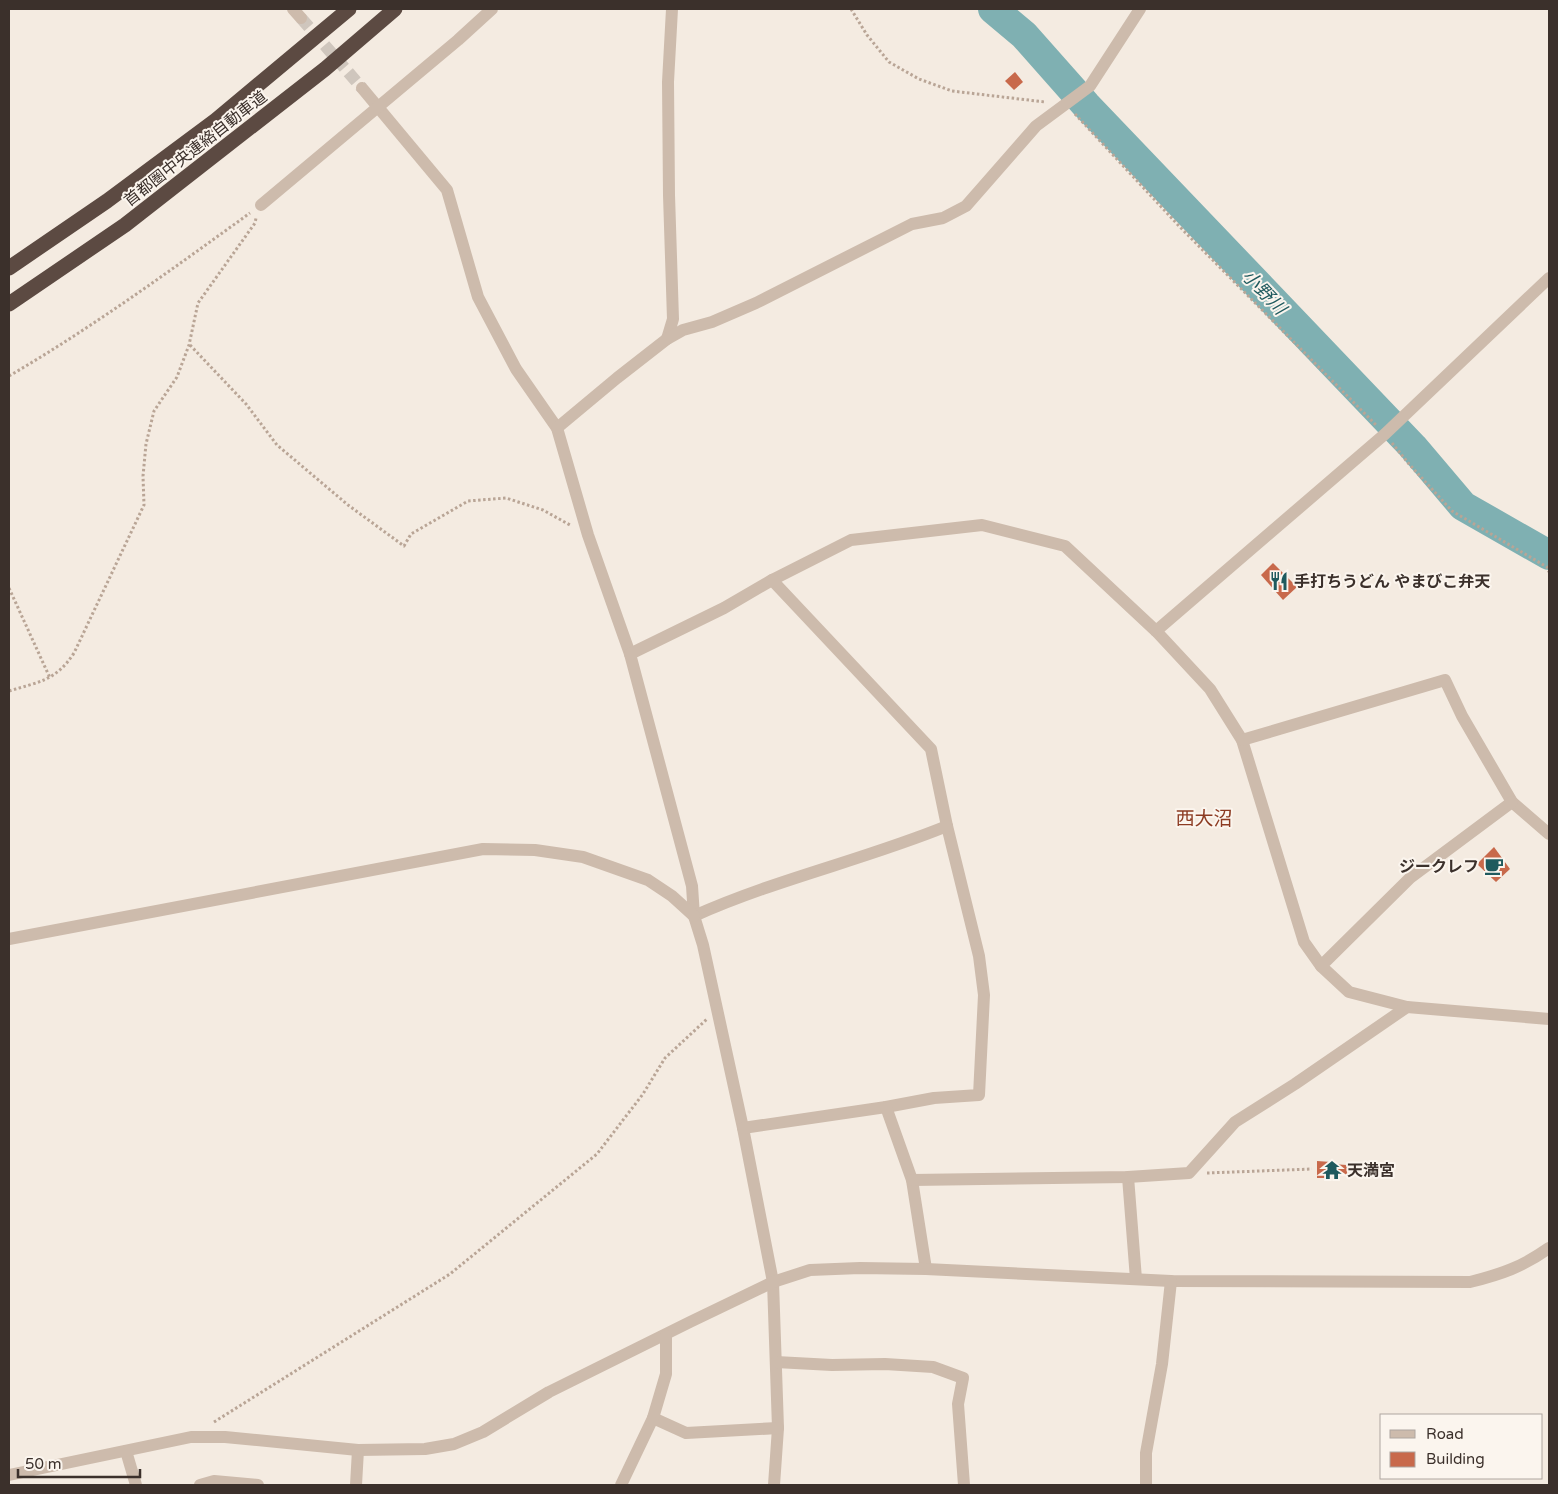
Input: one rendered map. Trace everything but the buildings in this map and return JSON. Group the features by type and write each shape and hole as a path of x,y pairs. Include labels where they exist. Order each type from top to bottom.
{"highway":[{"name":"首都圏中央連絡自動車道","path":"9,268 107,201 216,120 349,9"},
{"name":"首都圏中央連絡自動車道","path":"9,304 125,225 325,69 395,9"}],"street":[{"path":"261,205 458,40 492,9"},
{"path":"667,339 673,319 668,176 668,82 672,9"},
{"path":"556,428 667,339 683,330 712,322 756,303 892,232 912,224 943,218 966,206 1036,126 1090,86 1140,9"},
{"path":"362,88 447,190 478,297 516,370 556,428 588,535 630,654 692,886 694,916 703,944 718,1012 773,1282 778,1428 774,1485"},
{"path":"1156,631 1385,434 1549,278"},
{"path":"630,654 724,608 772,580 851,540 982,525 1065,546 1156,631 1210,689 1242,740 1304,942 1321,966 1349,992 1407,1007 1549,1019"},
{"path":"743,1128 934,1098 979,1096 984,995 979,956 947,826 931,749 772,580"},
{"path":"1242,740 1445,680 1462,716 1512,802 1549,834"},
{"path":"1321,966 1410,878 1512,802"},
{"path":"694,916 792,878 917,838 947,826"},
{"path":"9,939 483,849 535,850 583,857 648,880 672,896 694,916"},
{"path":"912,1180 1128,1177 1189,1173 1235,1122 1295,1084 1407,1007"},
{"path":"886,1107 912,1180 926,1269"},
{"path":"1128,1177 1136,1279"},
{"path":"9,1475 191,1437 226,1437 358,1450 425,1449 454,1444 483,1432 549,1392 773,1282 810,1270 860,1268 926,1269 1171,1281 1470,1282 1503,1274 1530,1261 1549,1248"},
{"path":"1146,1485 1146,1453 1162,1364 1171,1281"},
{"path":"621,1485 653,1418 666,1374 666,1336"},
{"path":"776,1362 933,1367 963,1378 958,1404 964,1485"},
{"path":"653,1418 686,1433 778,1428"},
{"path":"356,1485 358,1450"},
{"path":"126,1451 136,1485"},
{"path":"200,1485 214,1481 258,1485"}],"path":[{"path":"851,9 889,62 919,79 952,91 1004,98 1066,103 1179,226 1385,434 1409,464 1452,511 1547,568 1549,572"},
{"path":"9,691 50,678 66,666 74,653 144,505 143,476 146,444 154,411 177,377 190,345 198,302 255,223 261,205"},
{"path":"9,376 72,338 261,205"},
{"path":"190,345 246,404 277,445 348,505 404,546 411,534 468,501 506,498 543,510 588,535"},
{"path":"9,588 50,678"},
{"path":"191,1437 450,1274 597,1154 643,1094 665,1058 705,1020 718,1012"},
{"path":"1189,1173 1312,1169"}],"water":[{"path":"985,9 1002,9 1027,31 1020,39"}],"waterway":[{"name":"小野川","path":"993,9 1024,35 1086,105 1413,447 1463,506 1549,555"}],"tunnel":[{"path":"301,18 362,88"}],"place":[{"name":"手打ちうどん やまびこ弁天","path":"1279,581"},
{"name":"ジークレフ","path":"1494,866"},
{"name":"天満宮","path":"1332,1170"}],"district":[{"name":"西大沼","path":"1204,818"}]}
